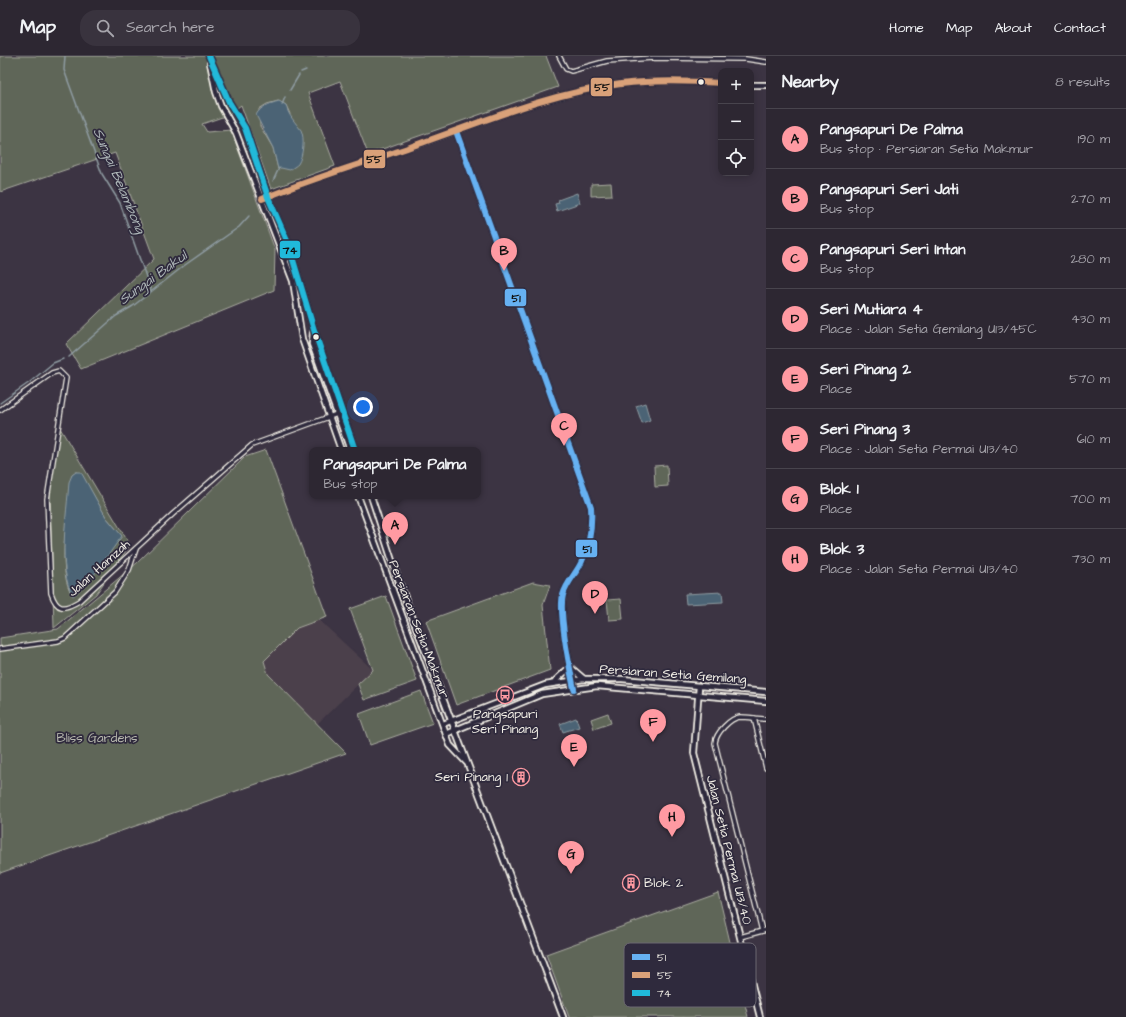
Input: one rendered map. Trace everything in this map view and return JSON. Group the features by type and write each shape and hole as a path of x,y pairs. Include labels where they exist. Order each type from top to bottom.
{"street":[{"path":"209,56 229,102 245,128 268,197 288,243 314,330 354,447"},
{"path":"209,56 216,92 221,106 236,132 293,281 302,339 340,447"},
{"path":"559,56 566,69 572,71 608,61 653,57 746,57 766,62"},
{"path":"606,56 608,61"},
{"path":"262,199 545,100 620,84 640,82 718,83"},
{"path":"754,85 766,85"},
{"path":"456,131 591,507 592,520 582,561 568,583 563,596 562,608 574,688"},
{"path":"314,330 312,344 349,447"},
{"name":"Jalan Hamzah","path":"0,410 52,373 59,372 66,378 48,499 51,593 54,603 59,607 65,608 79,601 252,445 337,414"},
{"name":"Persiaran Setia Makmur","path":"359,499 450,745 469,765"},
{"name":"Persiaran Setia Makmur","path":"372,499 398,579 563,1017"},
{"path":"0,649 58,641 65,638 104,603 123,582 129,570 136,548"},
{"path":"570,668 584,679"},
{"path":"552,684 570,668"},
{"name":"Persiaran Setia Gemilang","path":"443,724 533,688 572,680 622,679 766,692"},
{"name":"Persiaran Setia Gemilang","path":"446,734 542,694 574,688 597,686 766,701"},
{"name":"Jalan Setia Permai U13/40","path":"700,686 694,753 742,943"},
{"path":"754,718 766,768"},
{"path":"740,937 764,931 715,743 719,733 735,719 766,719"},
{"name":"Jalan Setia Permai U13/40","path":"756,1001 760,1017"}],"shaded area":[{"path":"319,620 373,670 317,724 268,674 264,661 297,628"}],"green space":[{"path":"0,56 546,56 558,87 368,154 340,81 308,93 335,166 271,189 241,105 228,115 202,124 207,132 231,130 275,250 274,290 81,369 66,344 154,259 115,153 0,192","holes":["278,101 286,105 290,114 278,169 273,148 260,126 259,109 267,104"]},
{"path":"611,183 612,195 591,196 591,184"},
{"path":"60,428 130,545 96,594 54,628 50,488","holes":["77,472 81,473 106,517 122,536 73,596 68,585 65,571 64,555 66,520 72,475"]},
{"name":"Bliss Gardens","path":"266,450 327,617 297,628 264,661 268,674 346,753 0,873 0,638 58,629 137,563 245,457"},
{"path":"667,465 668,486 655,487 654,466"},
{"path":"533,582 550,585 543,605 550,670 456,705 426,621"},
{"path":"386,596 417,681 364,700 358,684 373,670 350,609"},
{"path":"621,599 623,619 609,620 607,600"},
{"path":"421,691 433,723 370,745 359,714"},
{"path":"608,713 611,723 594,729 591,719"},
{"path":"718,892 730,943 624,943 624,1007 746,1007 748,1017 569,1017 546,954"}],"water":[{"path":"279,101 286,105 290,115 301,130 303,138 300,161 290,170 281,168 278,169 273,148 256,115 263,107"},
{"path":"577,193 580,203 557,211 555,204 559,203 558,200"},
{"path":"645,403 650,420 642,423 636,406"},
{"path":"76,472 81,472 106,517 122,536 91,579 73,596 68,585 65,572 64,541 69,482 72,475"},
{"path":"722,592 723,602 686,604 685,594"},
{"path":"576,718 579,727 563,732 560,724"}],"waterway":[{"name":"Sungai Belambong","path":"65,56 64,70 102,174 120,203 151,291"},
{"name":"Sungai Bakul","path":"301,72 306,70"},
{"name":"Sungai Bakul","path":"290,90 299,75"},
{"name":"Sungai Bakul","path":"282,105 285,97"},
{"name":"Sungai Bakul","path":"273,181 279,168"},
{"name":"Sungai Bakul","path":"69,357 116,316 133,306 185,265 239,227 249,216"},
{"name":"Sungai Bakul","path":"0,403 30,382 53,363 63,359"}],"transit line":[{"name":"74","path":"209,56 229,102 245,128 268,197 288,243 314,330 354,447"},
{"name":"55","path":"262,199 317,178 514,110 567,94 594,88 646,82 671,81 718,83"},
{"name":"51","path":"456,131 591,507 591,527 585,555 569,581 563,595 562,603 563,627 574,689"}],"place":[{"name":"Pangsapuri Seri Jati","path":"504,271"},
{"name":"Pangsapuri Seri Intan","path":"564,446"},
{"name":"Pangsapuri De Palma","path":"395,545"},
{"name":"Seri Mutiara 4","path":"595,614"},
{"name":"Pangsapuri Seri Pinang","path":"505,695"},
{"name":"Seri Pinang 3","path":"653,742"},
{"name":"Seri Pinang 2","path":"574,767"},
{"name":"Seri Pinang 1","path":"521,777"},
{"name":"Blok 3","path":"672,837"},
{"name":"Blok 1","path":"571,874"},
{"name":"Blok 2","path":"631,883"}]}
